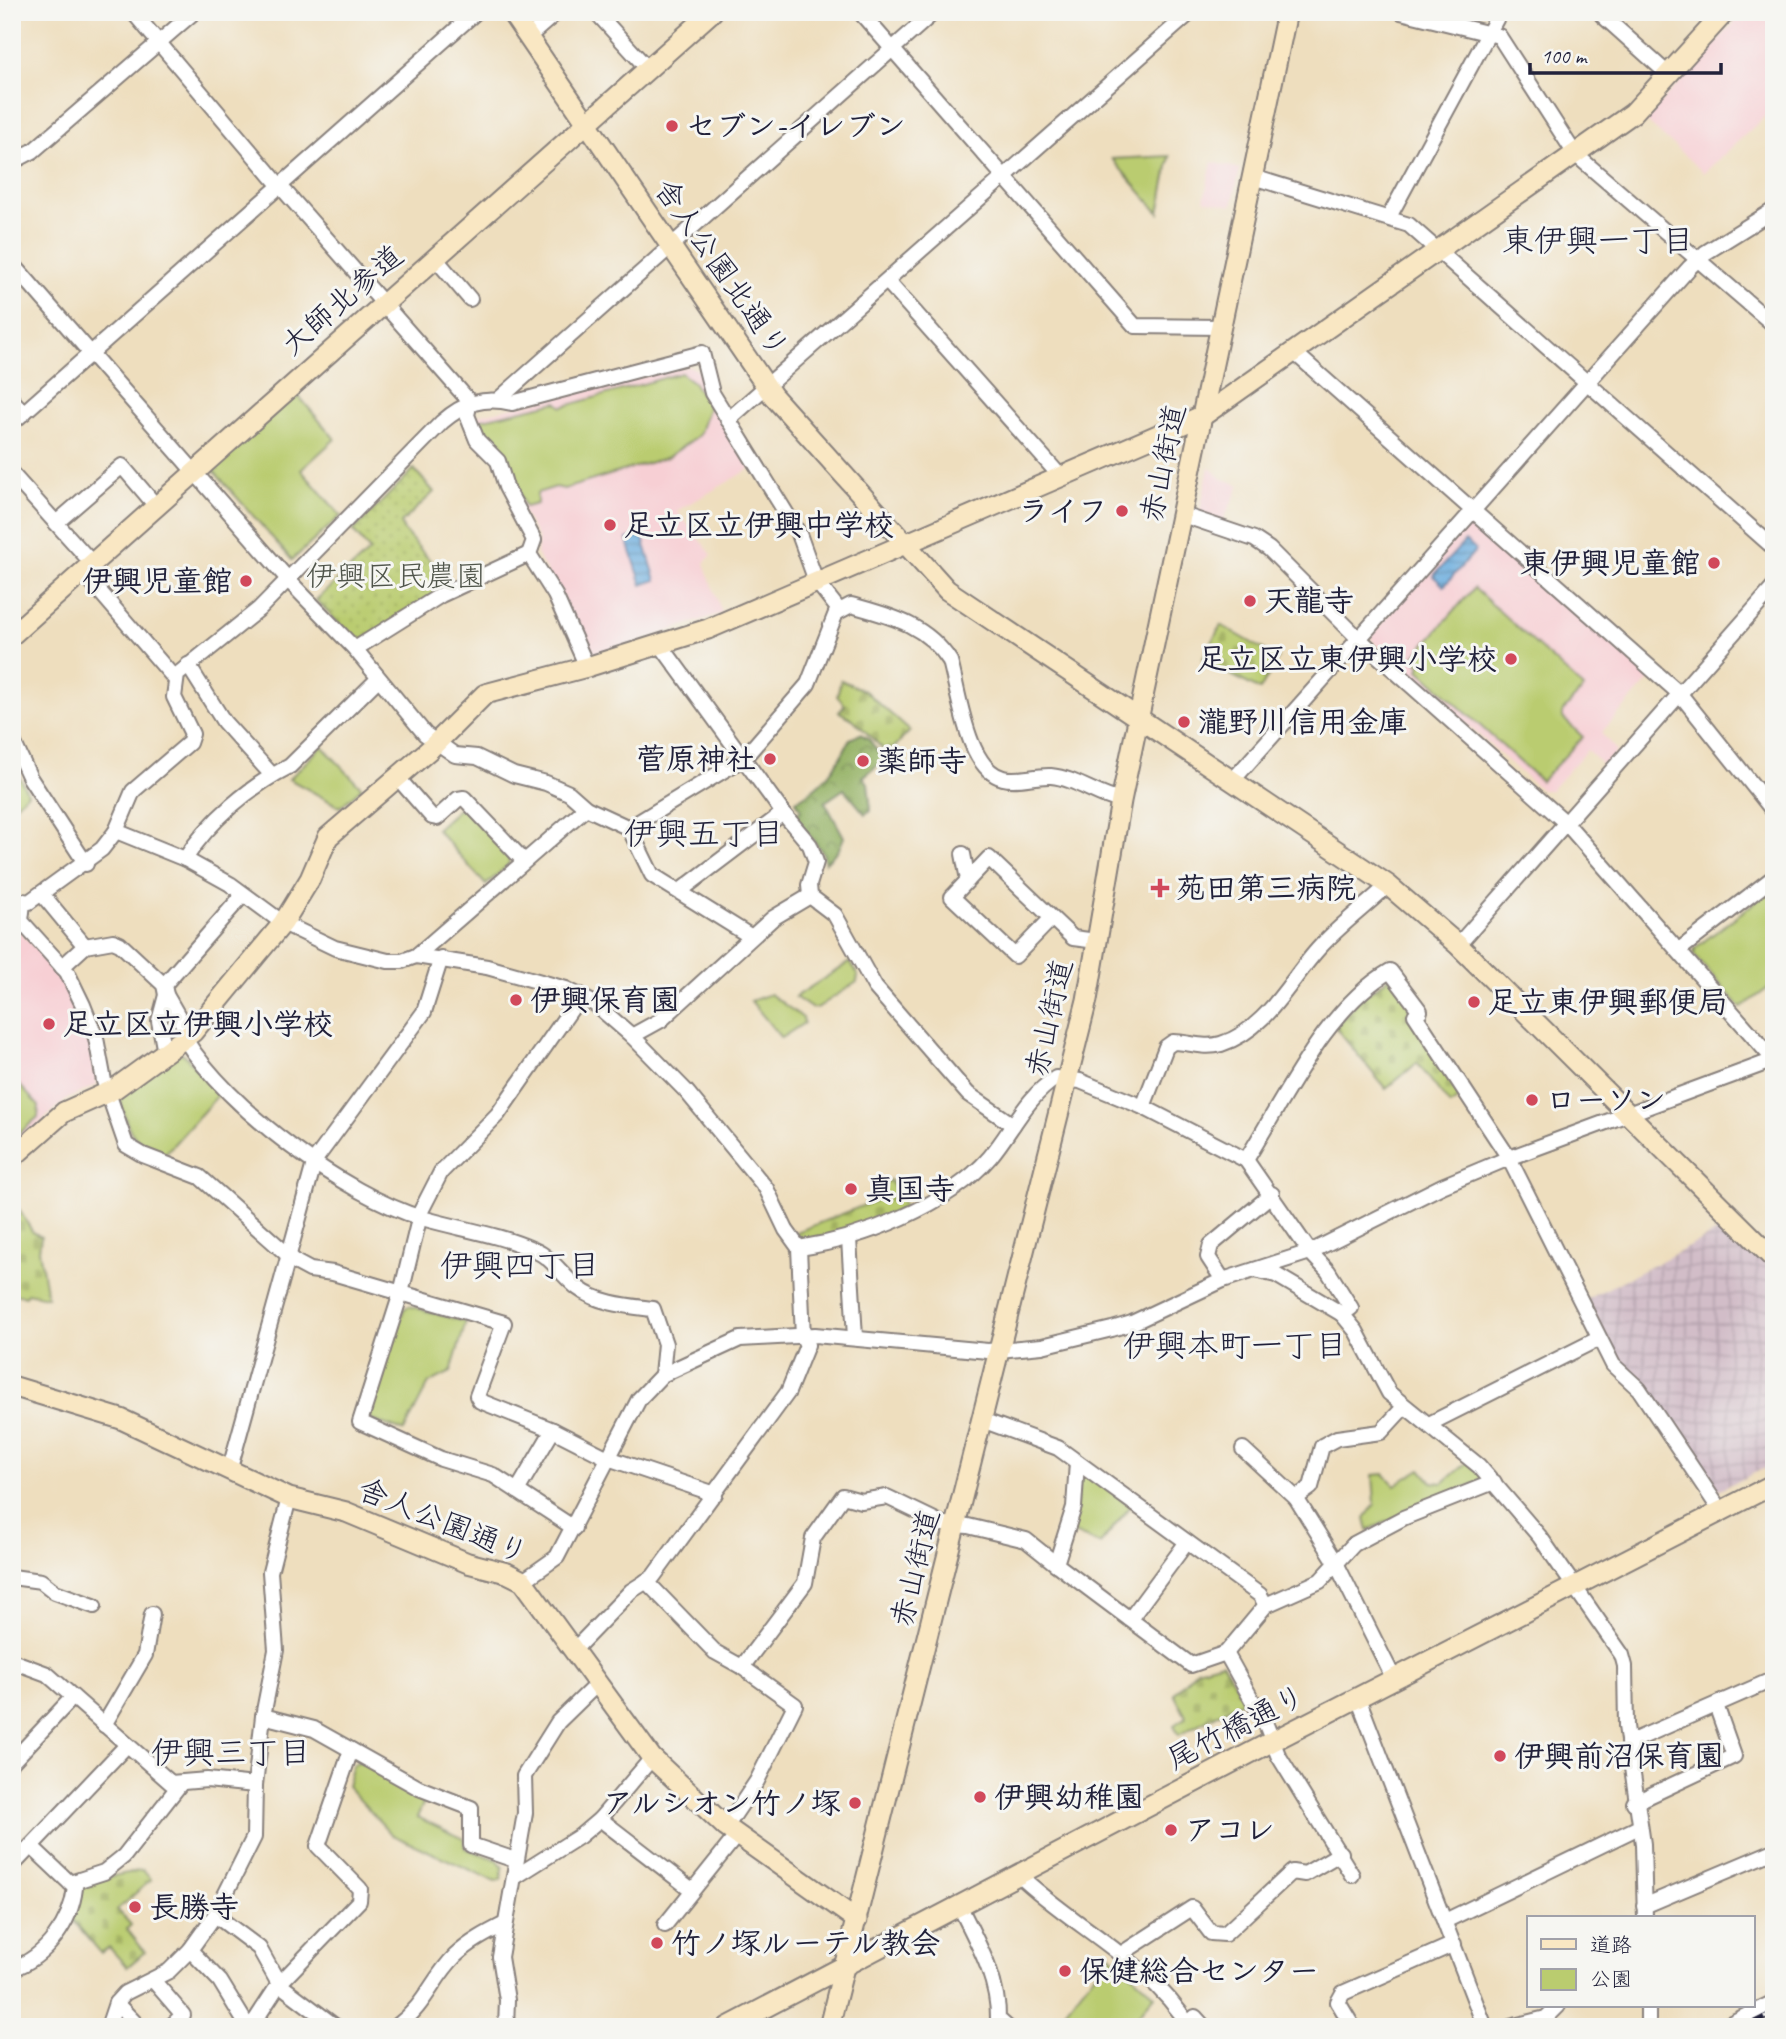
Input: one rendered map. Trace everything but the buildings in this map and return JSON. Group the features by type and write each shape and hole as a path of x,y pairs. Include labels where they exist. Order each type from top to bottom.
{"street":[{"path":"133,12 281,187 470,402"},
{"path":"12,162 33,151 194,12"},
{"path":"12,423 475,12"},
{"name":"舎人公園北通り","path":"510,12 773,396 902,544 961,602 1140,718 1388,885 1458,945 1774,1259"},
{"path":"527,38 557,12"},
{"path":"596,12 648,69"},
{"name":"大師北参道","path":"12,635 712,12"},
{"path":"860,12 1135,327 1221,327"},
{"path":"498,400 934,12"},
{"path":"728,420 1191,12"},
{"name":"赤山街道","path":"829,2027 1087,1000 1121,801 1287,12"},
{"path":"1402,12 1499,36 1575,154 1774,325"},
{"path":"1389,217 1500,12"},
{"path":"12,1158 64,1112 109,1092 187,1037 283,923 310,879 328,838 397,778 485,694 587,667 708,629 1204,415 1633,113 1725,12"},
{"path":"1611,17 1669,75"},
{"path":"1253,177 1409,225 1774,548"},
{"path":"1233,780 1698,260 1774,210"},
{"path":"435,258 470,299"},
{"path":"12,263 289,578 355,649 435,743 455,755 477,757 514,775 569,793 586,808 629,828 652,875 751,936"},
{"path":"887,281 1061,477"},
{"path":"174,679 259,609 371,499 460,406 470,402 498,400 512,403 702,353 712,393 799,534 816,581 839,610"},
{"path":"1295,353 1680,694 1774,812"},
{"path":"12,400 24,413"},
{"path":"355,649 441,594 529,554 534,540 506,487 498,461 477,439 467,415 470,402"},
{"path":"56,523 122,466 156,506"},
{"path":"12,474 56,523 87,568 174,679 174,697 192,734 188,743 133,790 116,831 102,849 42,894 17,901 21,922 62,967 83,1005 96,1038 126,1145 143,1155 200,1177 289,1257 310,1270 333,1273 504,1324 477,1396 480,1401 553,1430 608,1458 716,1494"},
{"path":"523,1581 557,1557 639,1399 662,1375 740,1339 855,1337 988,1351 1042,1346 1122,1326 1223,1280 1310,1252 1442,1185 1774,1060 1566,823 1359,639 1269,549 1247,537 1183,514"},
{"path":"529,554 555,595 587,667"},
{"path":"1458,945 1774,587"},
{"path":"629,828 744,758 808,684 839,610 851,605 903,620 927,634 943,651 950,661 976,757 993,775 1004,779 1049,776 1064,778 1102,797 1121,801"},
{"path":"660,644 783,813 810,845 816,862 809,885 810,896 835,915 875,987 968,1094 1013,1125"},
{"path":"188,665 224,722 271,775"},
{"path":"185,859 232,806 271,775 289,766 378,678"},
{"path":"12,739 30,778 86,863"},
{"path":"397,778 432,817 437,818 458,799 464,798 524,861"},
{"path":"116,831 185,859 230,884 242,896 283,923 335,948 387,961 402,961 416,956 586,808"},
{"path":"680,891 783,813"},
{"path":"963,853 968,880"},
{"path":"1050,920 1015,956 952,897 989,858 1050,920 1073,938 1097,941"},
{"path":"1679,950 1774,877"},
{"path":"1143,1107 1166,1048 1173,1042 1197,1046 1224,1044 1251,1026 1288,990 1303,965 1323,944 1388,885"},
{"path":"42,894 85,946"},
{"path":"165,1053 159,1021 165,990 242,896"},
{"path":"632,1036 661,1020 773,918 810,896"},
{"path":"62,967 85,946 113,941 120,944 165,990 187,1037 227,1093 269,1130 356,1187 422,1218 494,1234 536,1250 545,1255 579,1289 614,1304 653,1309 665,1344 662,1375"},
{"path":"416,956 441,958 500,971 581,995 632,1036 686,1091 753,1170 799,1248 803,1336 807,1345 788,1392 653,1577 631,1591 574,1650"},
{"path":"230,1468 315,1160 424,1012 441,958"},
{"path":"1247,1160 1330,1027 1355,998 1391,971 1420,1011 1415,1015 1509,1158 1613,1365 1639,1389 1720,1510"},
{"path":"574,1528 492,1475 441,1459 360,1422 401,1293 422,1218 421,1211 441,1172 498,1114 581,995"},
{"path":"799,1248 849,1239 941,1195 989,1158 1030,1101 1052,1080 1067,1079 1080,1081 1143,1107 1247,1160 1310,1252 1328,1271 1351,1308 1342,1314"},
{"path":"1223,1280 1208,1257 1211,1245 1272,1194"},
{"path":"849,1239 855,1337"},
{"path":"1254,1270 1276,1275 1342,1314 1356,1331 1389,1393 1429,1424 1494,1482 1541,1536 1622,1655 1625,1666 1634,1803 1643,1844 1645,1912 1774,1851"},
{"path":"1429,1424 1598,1339"},
{"name":"舎人公園通り","path":"12,1385 121,1419 289,1498 346,1512 468,1563 507,1573 523,1581 574,1650 596,1685 652,1758 731,1831 857,1920"},
{"path":"1296,1499 1311,1487 1322,1447 1338,1438 1381,1432 1404,1407"},
{"path":"982,1420 1058,1448 1260,1595 1266,1605"},
{"path":"517,1491 553,1430"},
{"path":"1243,1449 1296,1499 1336,1566 1394,1679"},
{"path":"1056,1564 1074,1507 1077,1462"},
{"path":"742,1667 805,1583 813,1538 843,1496 861,1501 887,1497 943,1524 1026,1540 1191,1665 1226,1653 1266,1605 1320,1581 1354,1544 1391,1524 1494,1482"},
{"name":"尾竹橋通り","path":"728,2027 1273,1741 1774,1484"},
{"path":"108,2027 116,2003 125,1993 169,1971 190,1950 215,1915 254,1837 255,1785 263,1717 276,1650 270,1572 289,1498"},
{"path":"1130,1619 1188,1542"},
{"path":"12,1577 41,1581 55,1592 94,1606"},
{"path":"646,1581 715,1652 742,1667 796,1705 731,1831 665,1925"},
{"path":"104,1725 145,1655 152,1614"},
{"path":"1226,1653 1278,1755 1341,1853 1352,1875"},
{"path":"12,1661 47,1674 171,1783 207,1780 255,1785"},
{"path":"1628,1743 1774,1679"},
{"path":"506,2027 507,2000 500,1957 525,1813 524,1776 558,1722 596,1685"},
{"path":"12,1762 73,1697"},
{"path":"1358,1698 1485,2027"},
{"path":"1634,1803 1734,1756 1716,1705"},
{"path":"263,1717 314,1729 419,1788 471,1808 471,1845 515,1860"},
{"path":"12,1866 127,1745"},
{"path":"190,1950 220,1981 249,2027 279,1984 359,1901 360,1889 318,1846 352,1749"},
{"path":"515,1877 580,1836 600,1819 652,1758"},
{"path":"70,1883 104,1872 124,1856 181,1783"},
{"path":"600,1819 692,1890"},
{"path":"1446,1921 1639,1827"},
{"path":"12,1969 24,1965 62,1930 73,1909 75,1888 31,1846"},
{"path":"1121,1954 1192,1908 1211,1933 1225,1934 1292,1872 1305,1874 1341,1853"},
{"path":"1018,1874 1121,1954 1158,1987 1190,2025 1195,2017 1204,2027"},
{"path":"960,1907 988,1964 998,2003 999,2024"},
{"path":"215,1915 259,1948 279,1984 337,2027"},
{"path":"396,2027 420,2007 453,1958 485,1934 505,1924"},
{"path":"1353,2027 1338,2001 1343,1993 1454,1944"},
{"path":"153,1980 183,2015 170,2027"},
{"path":"1723,2027 1774,2002"},
{"path":"116,2003 139,2027"},
{"path":"1510,2027 1546,2018 1556,2008"},
{"path":"1648,2008 1648,2027"}],"shaded area":[{"path":"1744,12 1774,12 1774,108 1704,173 1645,120"},
{"path":"1212,162 1240,169 1232,206 1204,200"},
{"name":"足立区立伊興中学校","path":"689,366 699,371 707,395 752,468 677,511 712,555 704,563 722,613 594,656 590,654 537,554 538,539 473,421 475,416"},
{"path":"1209,467 1221,478 1240,485 1222,523 1199,515"},
{"name":"足立区立東伊興小学校","path":"1476,523 1651,678 1601,733 1617,751 1604,766 1587,750 1551,790 1541,790 1372,641 1371,636 1465,526"},
{"name":"足立区立伊興小学校","path":"12,923 61,975 79,1008 91,1039 97,1085 67,1099 12,1148"},
{"path":"1729,1226 1774,1271 1774,1464 1718,1490 1649,1389 1613,1354 1587,1299"}],"green space":[{"path":"1170,156 1159,213 1112,159"},
{"path":"681,373 693,382 709,406 699,435 668,457 564,489 556,487 537,493 537,504 525,507 503,458 484,435 479,420 557,402 562,407"},
{"path":"296,393 335,439 301,470 341,516 292,560 212,469"},
{"name":"伊興区民農園","path":"414,469 434,492 401,523 404,531 451,584 358,643 316,600 370,551 353,531"},
{"path":"1474,588 1584,688 1563,711 1563,718 1583,737 1541,781 1419,670 1421,665 1413,658"},
{"path":"1221,625 1278,658 1260,690 1202,660"},
{"path":"841,680 865,691 910,731 888,754 853,719 839,712 845,705 837,696"},
{"path":"860,734 868,738 884,760 863,777 868,783 871,810 865,814 844,789 825,802 844,837 839,849 825,863 823,853 794,815 801,810 796,801 822,782 850,739"},
{"path":"322,746 362,788 340,807 289,779"},
{"path":"12,764 28,793 12,808"},
{"path":"458,809 464,809 509,857 509,864 486,885 436,829"},
{"path":"1767,893 1774,902 1774,984 1741,1008 1694,955 1695,948"},
{"path":"850,962 858,975 857,982 817,1008 811,1008 795,997"},
{"path":"1390,977 1414,1010 1463,1096 1450,1105 1417,1063 1386,1089 1335,1027 1360,999"},
{"path":"770,994 803,1018 804,1023 781,1038 751,1001"},
{"path":"177,1053 184,1054 219,1094 165,1154 143,1144 132,1133 119,1096"},
{"path":"12,1077 39,1106 38,1117 12,1140"},
{"path":"890,1180 905,1207 869,1225 804,1243 794,1233 875,1201 871,1191"},
{"path":"12,1198 32,1231 41,1237 39,1250 47,1297 27,1293 25,1296 12,1294"},
{"path":"409,1306 466,1322 451,1372 429,1383 404,1431 371,1420 368,1414 404,1309"},
{"path":"1467,1462 1483,1476 1479,1482 1368,1530 1365,1518 1375,1504 1373,1475 1384,1474 1395,1485 1421,1469 1432,1482 1443,1483"},
{"path":"1082,1470 1131,1506 1100,1544 1071,1532"},
{"path":"1222,1662 1244,1700 1179,1735 1174,1725 1186,1717 1174,1694 1197,1669"},
{"path":"359,1761 426,1798 417,1817 464,1839 465,1848 498,1860 503,1867 501,1880 495,1881 392,1835 347,1786 353,1765"},
{"path":"143,1870 151,1880 117,1909 131,1925 127,1929 145,1952 127,1967 109,1947 101,1953 72,1919 83,1882"},
{"path":"1110,1954 1155,1995 1128,2027 1052,2027"}],"water":[{"path":"642,535 656,580 642,585 627,539"},
{"path":"1465,541 1476,550 1444,586 1433,576"}],"railway":[{"path":"1746,2027 1774,2013"}],"place":[{"name":"セブン-イレブン","path":"672,126"},
{"name":"ライフ","path":"1122,511"},
{"name":"足立区立伊興中学校","path":"610,525"},
{"name":"東伊興児童館","path":"1714,563"},
{"name":"伊興児童館","path":"246,581"},
{"name":"天龍寺","path":"1250,601"},
{"name":"足立区立東伊興小学校","path":"1511,659"},
{"name":"瀧野川信用金庫","path":"1184,722"},
{"name":"菅原神社","path":"770,759"},
{"name":"薬師寺","path":"863,761"},
{"name":"苑田第三病院","path":"1160,888"},
{"name":"伊興保育園","path":"516,1000"},
{"name":"足立東伊興郵便局","path":"1474,1002"},
{"name":"足立区立伊興小学校","path":"49,1024"},
{"name":"ローソン","path":"1532,1100"},
{"name":"真国寺","path":"851,1189"},
{"name":"伊興前沼保育園","path":"1500,1756"},
{"name":"伊興幼稚園","path":"980,1797"},
{"name":"アルシオン竹ノ塚","path":"855,1803"},
{"name":"アコレ","path":"1171,1830"},
{"name":"長勝寺","path":"135,1907"},
{"name":"竹ノ塚ルーテル教会","path":"657,1943"},
{"name":"保健総合センター","path":"1065,1971"}],"district":[{"name":"東伊興一丁目","path":"1598,240"},
{"name":"伊興五丁目","path":"704,833"},
{"name":"伊興四丁目","path":"520,1265"},
{"name":"伊興本町一丁目","path":"1235,1345"},
{"name":"伊興三丁目","path":"231,1752"}]}
